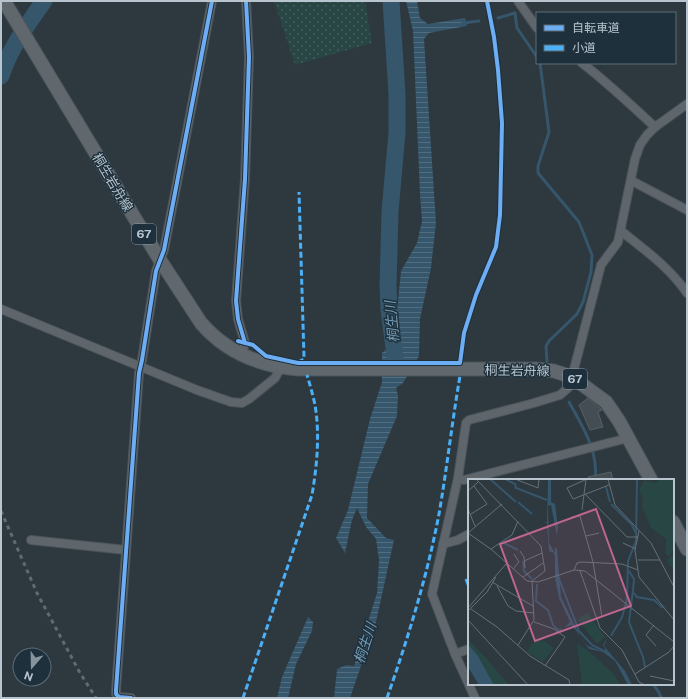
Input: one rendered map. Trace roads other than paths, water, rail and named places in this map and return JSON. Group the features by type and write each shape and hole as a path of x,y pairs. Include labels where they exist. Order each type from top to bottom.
{"main road":[{"name":"桐生岩舟線","path":"4,1 160,260 201,323 225,346 262,362 281,367 308,370 536,369 554,371 572,377 606,402 620,421 650,479"},
{"path":"674,524 687,549"}],"street":[{"path":"132,698 119,696 116,694 116,690 140,366 156,271 164,250 212,1"},
{"path":"242,354 245,343 238,319 236,301 246,179 249,57 246,1"},
{"path":"518,1 536,27"},
{"path":"583,64 600,76 655,127"},
{"path":"468,683 455,654 432,594 458,478 466,423 469,420 560,395 568,388 601,265 618,242 632,180 635,159 640,145 655,127 687,104"},
{"path":"632,180 687,210"},
{"path":"621,231 661,263 679,281 687,293"},
{"path":"1,309 216,397 238,403 250,399 265,387 275,378 281,367"},
{"path":"458,478 464,480 628,438"},
{"path":"443,544 458,540 468,535"},
{"path":"31,540 126,550"},
{"path":"455,654 468,649"},
{"path":"469,685 475,698"}],"water":[{"path":"406,1 417,1 420,18 428,24 465,18 467,26 429,33 424,39 436,223 431,268 420,319 419,356 403,383 396,388 398,395 397,416 368,484 367,518 386,538 394,540 376,622 350,698 334,698 337,669 346,665 354,666 377,593 379,560 376,539 366,527 357,508 352,520 345,553 336,538 348,510 370,419 382,382 382,353 385,350 392,348 401,271 417,243 422,221 413,31"},
{"path":"308,617 313,622 312,631 296,664 288,698 277,698 282,677"}],"waterway":[{"path":"1,76 14,46 44,1"},
{"name":"桐生川","path":"391,1 397,94 397,132 390,212 388,285 389,310 396,364"},
{"path":"498,18 515,13 517,28 536,56"},
{"path":"463,23 479,21"},
{"path":"540,64 549,132 538,166 538,173 579,222 592,255 591,272 583,302 577,314 549,341 546,346 547,361"},
{"path":"569,402 592,449 596,469 595,479"},
{"path":"654,685 661,697"}],"railway":[{"path":"1,511 37,593 80,673 96,698"}]}
